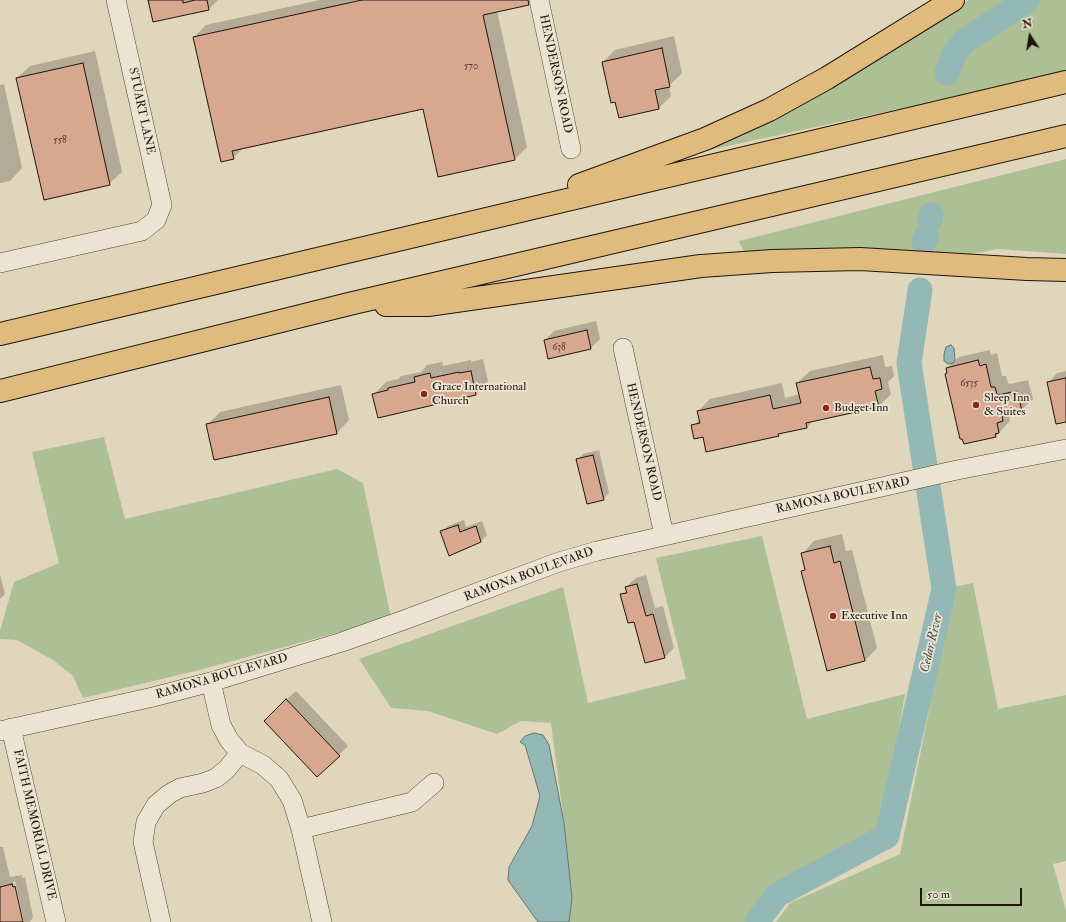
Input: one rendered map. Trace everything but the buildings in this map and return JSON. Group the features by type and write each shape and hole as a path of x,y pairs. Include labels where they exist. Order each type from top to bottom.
{"highway":[{"path":"465,224 698,142 762,113 827,78 953,0"},
{"path":"0,334 1066,82"},
{"path":"0,391 349,304 1066,136"},
{"path":"349,304 428,305 701,266 772,261 860,259 1066,270"}],"street":[{"name":"STUART LANE","path":"0,263 142,231 156,220 162,205 116,0"},
{"name":"HENDERSON ROAD","path":"539,0 571,148"},
{"name":"HENDERSON ROAD","path":"623,348 664,535"},
{"name":"RAMONA BOULEVARD","path":"6,729 152,697 211,682 342,642 558,562 597,551 957,470 1066,449"},
{"path":"211,682 221,725 229,740 240,753 263,765 279,779 292,800 301,829 322,922"},
{"name":"FAITH MEMORIAL DRIVE","path":"6,729 56,922"},
{"path":"162,922 143,842 146,822 156,805 169,794 180,788 203,783 216,778 226,770 240,753"},
{"path":"301,829 412,802 434,783"}],"green space":[{"path":"969,0 1066,0 1066,73 686,155 810,94"},
{"path":"1066,159 1066,254 998,249 946,259 744,252 739,241"},
{"path":"104,437 125,519 337,469 363,483 391,618 203,669 83,698 73,676 53,660 17,640 0,639 0,631 14,582 59,563 32,452"},
{"path":"762,536 807,719 905,694 881,828 773,889 748,922 569,922 572,898 551,723 521,721 497,734 428,711 391,708 359,659 563,587 588,703 686,679 656,558"},
{"path":"973,583 998,709 1066,695 1066,861 1053,864 1066,911 1066,922 776,922 790,903 900,854 954,587"}],"water":[{"path":"951,345 954,348 955,360 953,363 948,364 944,361 944,354 946,347"},
{"path":"534,733 543,735 549,745 564,823 572,898 569,922 538,922 508,880 509,867 532,826 540,796 525,745 520,742 525,736"}],"waterway":[{"name":"Cedar River","path":"947,73 954,54 965,41 1027,0"},
{"name":"Cedar River","path":"930,219 931,215"},
{"name":"Cedar River","path":"924,242 926,237"},
{"name":"Cedar River","path":"757,922 777,895 887,836 944,589 909,363 920,290"}],"place":[{"name":"Grace International Church","path":"424,394"},
{"name":"Sleep Inn & Suites","path":"976,405"},
{"name":"Budget Inn","path":"826,408"},
{"name":"Executive Inn","path":"833,616"}]}
